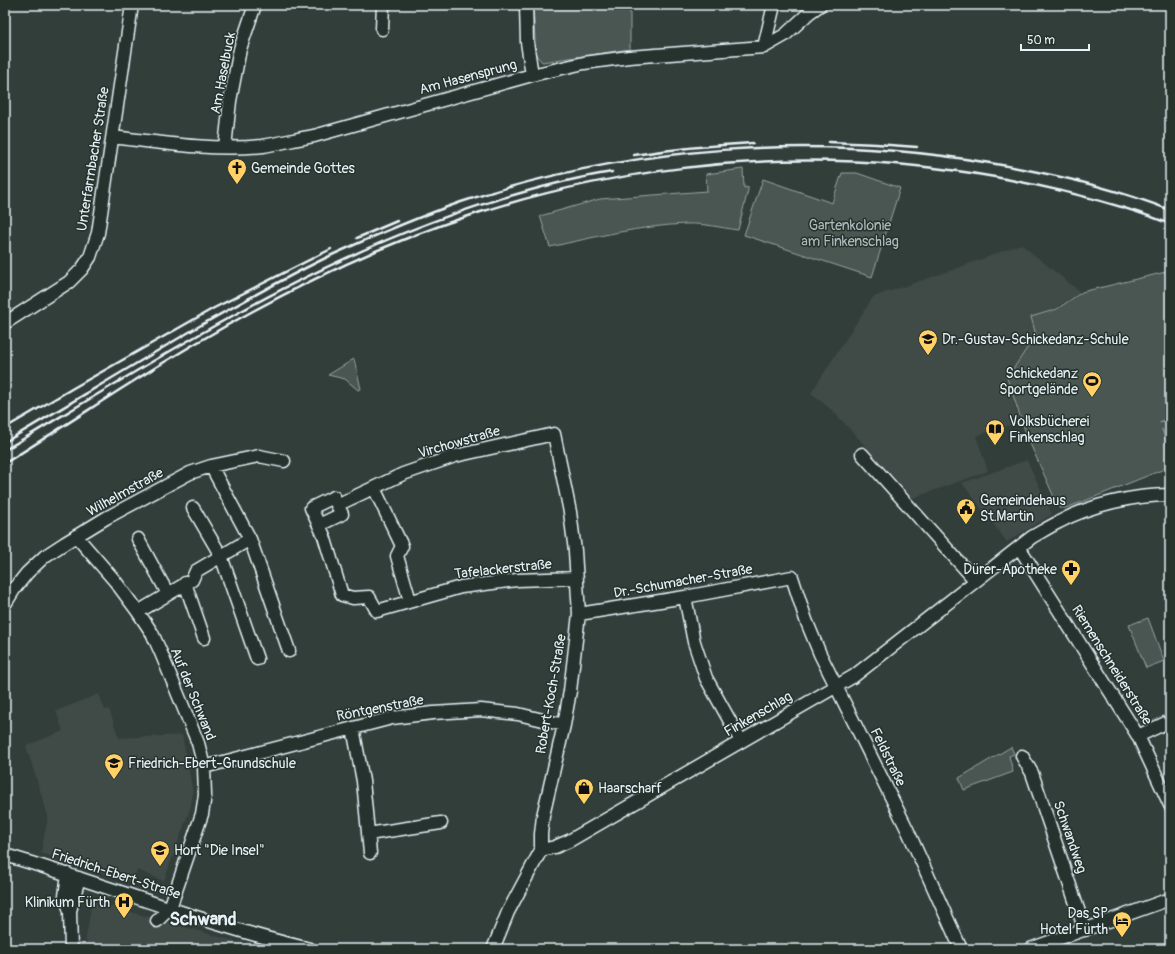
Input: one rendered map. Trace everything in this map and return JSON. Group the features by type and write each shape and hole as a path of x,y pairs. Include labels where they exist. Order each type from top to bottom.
{"street":[{"name":"Unterfarrnbacher Straße","path":"5,322 69,282 82,269 90,257 98,233 132,5"},
{"name":"Am Haselbuck","path":"225,147 230,101 240,49 255,5"},
{"path":"382,29 383,5"},
{"path":"526,5 527,42 532,75"},
{"path":"764,47 774,5"},
{"name":"Am Hasensprung","path":"112,137 183,146 263,146 314,136 532,75 584,63 629,57 764,47 785,34 820,5"},
{"name":"Virchowstraße","path":"337,505 404,474 455,456 554,434"},
{"name":"Robert-Koch-Straße","path":"542,850 541,834 543,816 564,725 580,614 570,512 554,434"},
{"path":"862,454 976,580"},
{"name":"Wilhelmstraße","path":"5,604 29,571 46,556 76,536 190,473 211,466 259,456 284,461"},
{"path":"211,466 250,539 289,651"},
{"path":"374,488 402,546 397,556 410,601"},
{"name":"Finkenschlag","path":"542,850 555,847 569,841 854,676 1032,537 1060,521 1101,505 1170,494"},
{"path":"334,497 337,505 342,514 319,525 311,508 334,497"},
{"path":"194,508 221,556 257,659"},
{"name":"Tafelackerstraße","path":"319,525 342,594 353,598 369,597 377,611 460,587 517,580 577,578"},
{"name":"Auf der Schwand","path":"76,536 115,581 152,633 198,743 204,767 205,795 202,814 170,908"},
{"path":"138,539 168,594"},
{"path":"138,612 192,580 196,571 250,539"},
{"name":"Riemenschneiderstraße","path":"1019,547 1138,736 1170,805"},
{"name":"Dr.-Schumacher-Straße","path":"580,614 685,597 792,577"},
{"name":"Feldstraße","path":"792,577 806,620 820,654 903,823 961,949"},
{"path":"185,583 204,638"},
{"path":"685,597 694,642 706,678 741,741"},
{"name":"Röntgenstraße","path":"204,767 392,718 433,713 481,710 518,714 564,725"},
{"path":"1138,736 1170,721"},
{"path":"353,728 363,781 370,853"},
{"name":"Schwandweg","path":"1022,756 1032,774 1085,930"},
{"path":"368,834 441,823"},
{"path":"493,949 508,912 542,850"},
{"name":"Friedrich-Ebert-Straße","path":"5,855 258,936 310,949"},
{"path":"71,949 70,911 74,876"},
{"path":"1030,949 1170,899"},
{"path":"157,921 170,908"}],"shaded area":[{"name":"Dr.-Gustav-Schickedanz-Schule","path":"1021,244 1080,292 1056,308 1031,317 1036,335 1006,378 1020,422 976,436 988,471 913,498 834,412 811,393 873,297 958,268"},
{"path":"1027,460 1052,514 1007,542 962,483"},
{"name":"Friedrich-Ebert-Grundschule","path":"99,694 105,710 109,709 119,738 182,735 193,793 190,809 164,881 137,870 133,883 41,853 48,816 26,746 63,731 56,711"},
{"name":"Klinikum Fürth","path":"92,901 266,949 87,949 86,938"}],"green space":[{"path":"533,5 630,5 630,49 542,62 536,55"},
{"path":"743,169 744,188 748,187 748,190 738,230 699,224 669,225 617,232 550,247 540,216 600,199 707,191 706,174"},
{"name":"Gartenkolonie am Finkenschlag","path":"842,173 857,173 900,188 872,277 744,235 763,179 832,203"},
{"name":"Schickedanz Sportgelände","path":"1170,271 1170,417 1160,423 1170,419 1170,450 1162,429 1170,453 1170,462 1162,470 1066,508 1059,508 1028,439 1007,378 1036,335 1031,317 1057,309 1082,292"},
{"path":"354,359 361,389 358,390 345,379 328,375"},
{"path":"1148,618 1164,661 1146,668 1129,625"},
{"path":"1011,747 1014,754 1009,756 1013,772 964,790 959,778"}],"railway":[{"path":"829,142 917,147"},
{"path":"634,155 753,143"},
{"path":"5,442 203,324 284,279 334,254 397,226 461,202 525,183 590,168 657,157 723,150 790,147 857,148 924,154 1035,171 1126,194 1170,210"},
{"path":"5,463 215,332 312,280 378,250 453,221 528,198 605,180 682,168 759,162 837,161 916,166 995,177 1062,191 1106,202 1170,224"},
{"path":"5,450 128,376 253,305 317,272 382,242 448,216 517,194 540,187 612,172"},
{"path":"357,238 397,221"},
{"path":"5,428 214,308 331,249"}],"place":[{"name":"Gemeinde Gottes","path":"237,185"},
{"name":"Dr.-Gustav-Schickedanz-Schule","path":"928,356"},
{"name":"Schickedanz Sportgelände","path":"1092,398"},
{"name":"Volksbücherei Finkenschlag","path":"995,446"},
{"name":"Gemeindehaus St.Martin","path":"966,525"},
{"name":"Dürer-Apotheke","path":"1071,586"},
{"name":"Friedrich-Ebert-Grundschule","path":"114,780"},
{"name":"Haarscharf","path":"584,805"},
{"name":"Hort \"Die Insel\"","path":"160,867"},
{"name":"Klinikum Fürth","path":"124,919"},
{"name":"Das SP Hotel Fürth","path":"1122,938"}],"district":[{"name":"Schwand","path":"203,919"}]}
